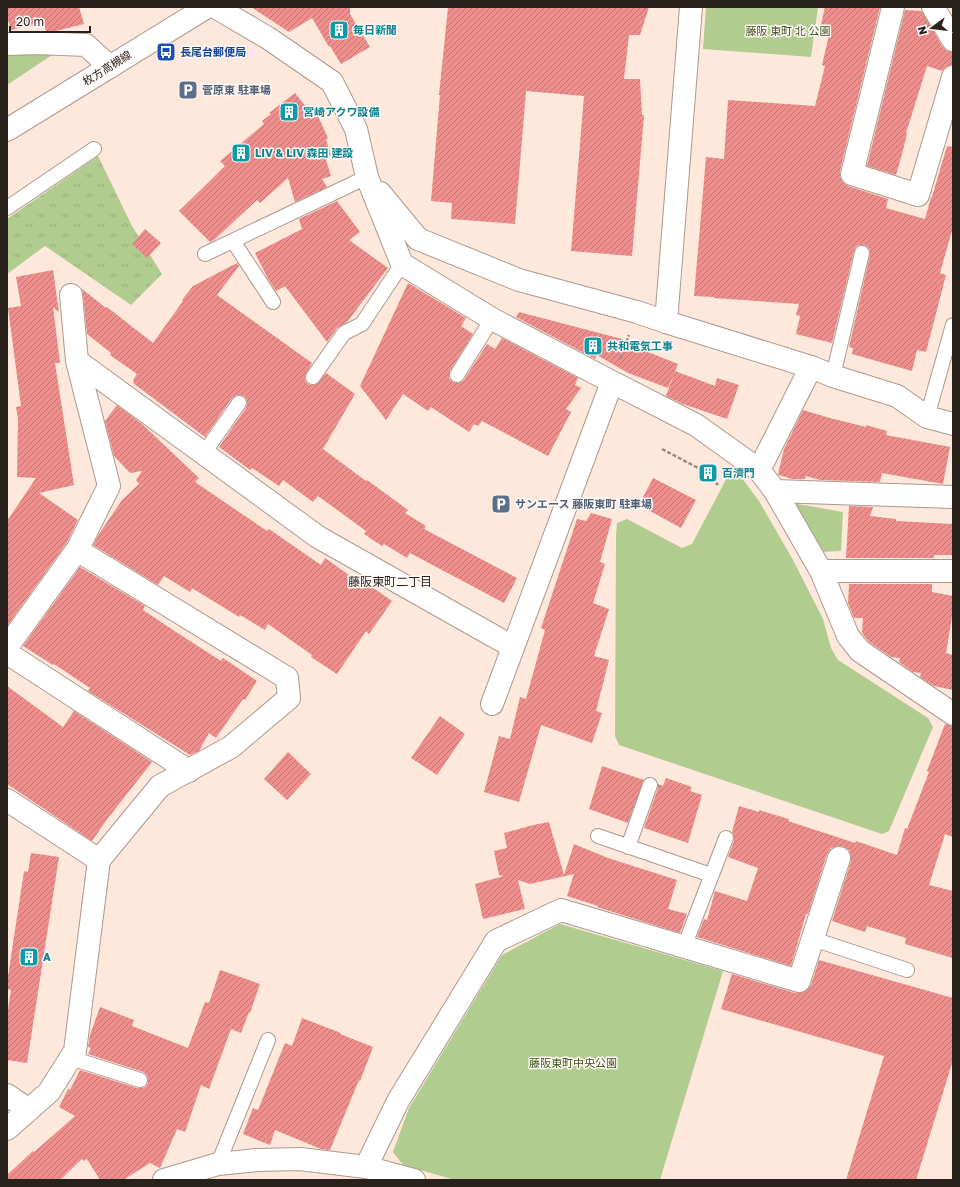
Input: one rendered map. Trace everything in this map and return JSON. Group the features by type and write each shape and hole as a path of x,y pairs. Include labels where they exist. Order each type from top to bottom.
{"street":[{"name":"枚方高槻線","path":"7,130 207,7"},
{"path":"215,7 268,38 332,82 356,129 367,177 402,264 492,319 696,425 759,470 775,491 821,571 848,636 860,651 953,714"},
{"path":"666,322 691,7"},
{"path":"893,7 852,174 918,195 953,77"},
{"path":"933,7 953,40"},
{"path":"7,44 37,43 86,45 110,67"},
{"path":"367,177 418,239 519,280 637,312 897,396 928,417 953,424"},
{"path":"7,647 77,550 109,486 77,361 71,295"},
{"path":"77,361 318,537 513,647"},
{"path":"759,470 811,367"},
{"path":"492,704 612,382"},
{"path":"775,491 953,497"},
{"path":"7,1129 49,1092 75,1051 99,860 160,786 231,746 289,698 288,678 77,550"},
{"path":"821,571 953,570"},
{"path":"7,653 189,771"},
{"path":"7,800 99,860"},
{"path":"366,1167 398,1101 496,941 561,910 799,981 839,858"},
{"path":"7,1095 29,1110"},
{"path":"164,1180 218,1164 257,1160 300,1159 366,1167 414,1180"}],"lane":[{"path":"7,208 94,149"},
{"path":"205,254 367,177"},
{"path":"233,241 273,302"},
{"path":"833,376 862,253"},
{"path":"313,377 344,333 362,324 402,264"},
{"path":"457,375 492,319"},
{"path":"928,417 953,325"},
{"path":"204,453 239,403"},
{"path":"628,847 650,785"},
{"path":"598,836 711,876"},
{"path":"684,947 726,838"},
{"path":"813,938 906,970"},
{"path":"218,1164 268,1040"},
{"path":"71,1058 140,1080"}],"path":[{"path":"612,382 637,312"},
{"path":"662,450 700,469"}],"green space":[{"name":"藤阪 東町 北 公園","path":"706,7 818,7 811,57 703,49"},
{"path":"7,53 55,53 7,85"},
{"path":"98,156 132,226 162,274 131,305 45,246 7,274 7,219"},
{"path":"731,470 736,470 759,501 793,560 823,619 831,648 838,660 928,718 933,727 889,831 882,834 619,745 615,736 617,523 627,519 682,548 692,544"},
{"path":"792,503 843,512 841,551 819,552"},
{"name":"藤阪東町中央公園","path":"560,924 723,971 660,1180 455,1180 403,1165 393,1152 409,1108 502,955"}],"building":[{"path":"7,7 79,7 84,24 56,31 46,31 43,22 11,30 7,17"},
{"path":"251,7 350,7 350,14 370,47 341,64 312,18 289,32"},
{"path":"448,7 649,7 640,35 629,35 624,79 640,79 642,115 644,115 632,256 571,251 584,96 526,91 515,224 451,219 452,203 431,201 439,95"},
{"path":"825,7 880,7 840,171 840,177 843,182 848,186 888,199 886,208 925,219 947,146 953,147 953,227 940,273 946,275 926,352 917,350 912,371 852,354 853,348 849,347 870,255 870,250 864,245 859,245 854,251 832,343 796,334 800,316 796,315 799,304 694,296 706,157 724,159 728,100 815,106 825,66 822,65 829,35 819,33"},
{"path":"905,10 922,11 942,46 947,51 953,52 953,65 950,65 942,71 927,66 906,133 907,134 896,175 867,166"},
{"path":"295,93 313,116 317,114 328,138 326,140 331,155 325,157 331,176 322,179 327,187 295,202 288,178 260,203 257,200 210,242 179,211 225,166 220,161 264,124 262,121 271,114 269,113"},
{"path":"337,201 360,232 349,240 388,268 347,322 337,328 327,342 285,286 276,291 255,253 302,229 299,219"},
{"path":"145,229 161,243 147,258 132,244"},
{"path":"237,263 239,266 217,295 312,363 305,376 305,380 308,384 317,384 326,373 355,394 323,449 408,510 405,513 426,526 424,529 517,578 504,603 410,553 407,558 384,544 382,546 364,534 366,531 318,496 313,502 283,480 279,486 252,468 250,470 219,447 246,408 247,400 244,396 236,395 232,398 205,437 133,383 133,380 137,374 110,355 111,353 87,334 82,289 153,343 193,286"},
{"path":"53,270 59,312 53,307 60,363 55,363 74,485 39,493 78,520 66,544 7,626 7,521 36,478 17,477 18,419 16,407 21,406 8,308 21,306 16,277"},
{"path":"408,283 466,318 461,326 473,334 450,371 449,379 453,382 457,383 464,380 487,344 495,349 502,338 578,378 575,385 581,388 566,409 571,412 548,456 482,421 478,426 474,424 469,432 431,407 428,411 403,394 386,420 360,386"},
{"path":"519,312 622,339 649,349 648,352 678,364 668,388 628,373 597,355 595,359 516,317"},
{"path":"675,371 715,386 717,378 739,385 727,419 683,404 666,396"},
{"path":"117,405 142,424 199,478 195,482 267,531 269,529 321,565 325,558 360,583 362,580 392,601 369,634 366,631 337,674 311,657 312,655 268,624 265,630 240,615 239,617 192,588 190,592 164,576 158,585 93,545 122,500 139,484 136,480 142,471 130,473 114,456 105,421"},
{"path":"803,410 866,427 866,425 887,431 886,435 950,447 943,484 882,473 880,482 820,480 806,476 805,479 792,479 779,475 784,449"},
{"path":"653,478 696,500 681,528 639,505"},
{"path":"849,506 873,507 870,516 896,519 896,521 953,524 953,555 934,555 934,558 846,558"},
{"path":"591,513 612,519 600,562 605,564 593,603 609,609 594,656 609,660 596,711 602,713 592,743 541,725 519,802 484,792 499,736 510,739 520,697 526,699 545,630 541,628 577,519 586,521"},
{"path":"80,567 145,606 143,610 221,661 223,658 257,681 245,700 243,699 216,738 209,733 199,751 190,755 88,691 90,688 54,664 53,665 23,646"},
{"path":"849,584 932,584 932,592 953,596 953,611 946,653 953,655 953,690 934,686 920,677 921,673 913,672 899,662 900,658 891,657 869,642 862,633 863,618 854,618 848,603"},
{"path":"7,686 63,727 74,711 152,762 92,841 7,784"},
{"path":"440,716 465,734 437,775 411,758"},
{"path":"945,724 953,726 953,837 945,834 929,885 953,891 953,958 905,944 906,938 867,926 865,932 832,921 851,861 849,850 842,846 831,848 827,854 808,914 806,914 791,966 697,937 704,919 707,920 715,891 747,901 758,868 728,857 734,841 732,832 739,806 789,819 788,821 897,855 905,828 907,829 929,772 927,771"},
{"path":"288,752 311,774 287,800 264,779"},
{"path":"602,766 644,780 628,823 589,809"},
{"path":"666,778 692,787 690,791 702,795 688,843 644,828 658,788 658,784 663,786"},
{"path":"549,822 564,875 574,844 608,858 677,880 668,909 687,914 680,933 567,896 574,874 530,884 518,880 525,909 483,919 475,884 504,876 499,875 494,851 507,848 504,833"},
{"name":"A","path":"31,853 59,857 27,1063 7,1060 7,1016 11,990 7,989 7,983 24,871 28,872"},
{"path":"819,960 953,998 953,1060 916,1180 846,1180 884,1056 721,1009 732,974 795,993 801,993 807,990 811,985"},
{"path":"220,970 260,984 241,1033 231,1029 209,1089 201,1085 185,1132 177,1129 160,1168 150,1163 123,1180 100,1180 87,1159 84,1161 82,1159 60,1180 7,1180 7,1175 75,1116 59,1107 80,1070 137,1088 145,1087 148,1083 147,1075 143,1072 88,1054 91,1048 88,1047 90,1035 100,1007 134,1020 132,1026 188,1048 205,1002 209,1003"},
{"path":"302,1018 373,1047 330,1150 321,1149 275,1130 270,1145 243,1134 253,1108 258,1110 285,1043 292,1046"}],"place":[{"name":"毎日新聞","path":"339,30"},
{"name":"長尾台郵便局","path":"166,52"},
{"name":"菅原東 駐車場","path":"188,90"},
{"name":"宮崎アクワ設備","path":"289,112"},
{"name":"LIV & LIV 森田 建設","path":"241,153"},
{"name":"共和電気工事","path":"593,346"},
{"name":"百濟門","path":"708,473"},
{"name":"サンエース 藤阪東町 駐車場","path":"501,504"},
{"name":"A","path":"29,957"}],"district":[{"name":"藤阪東町二丁目","path":"390,582"}]}
